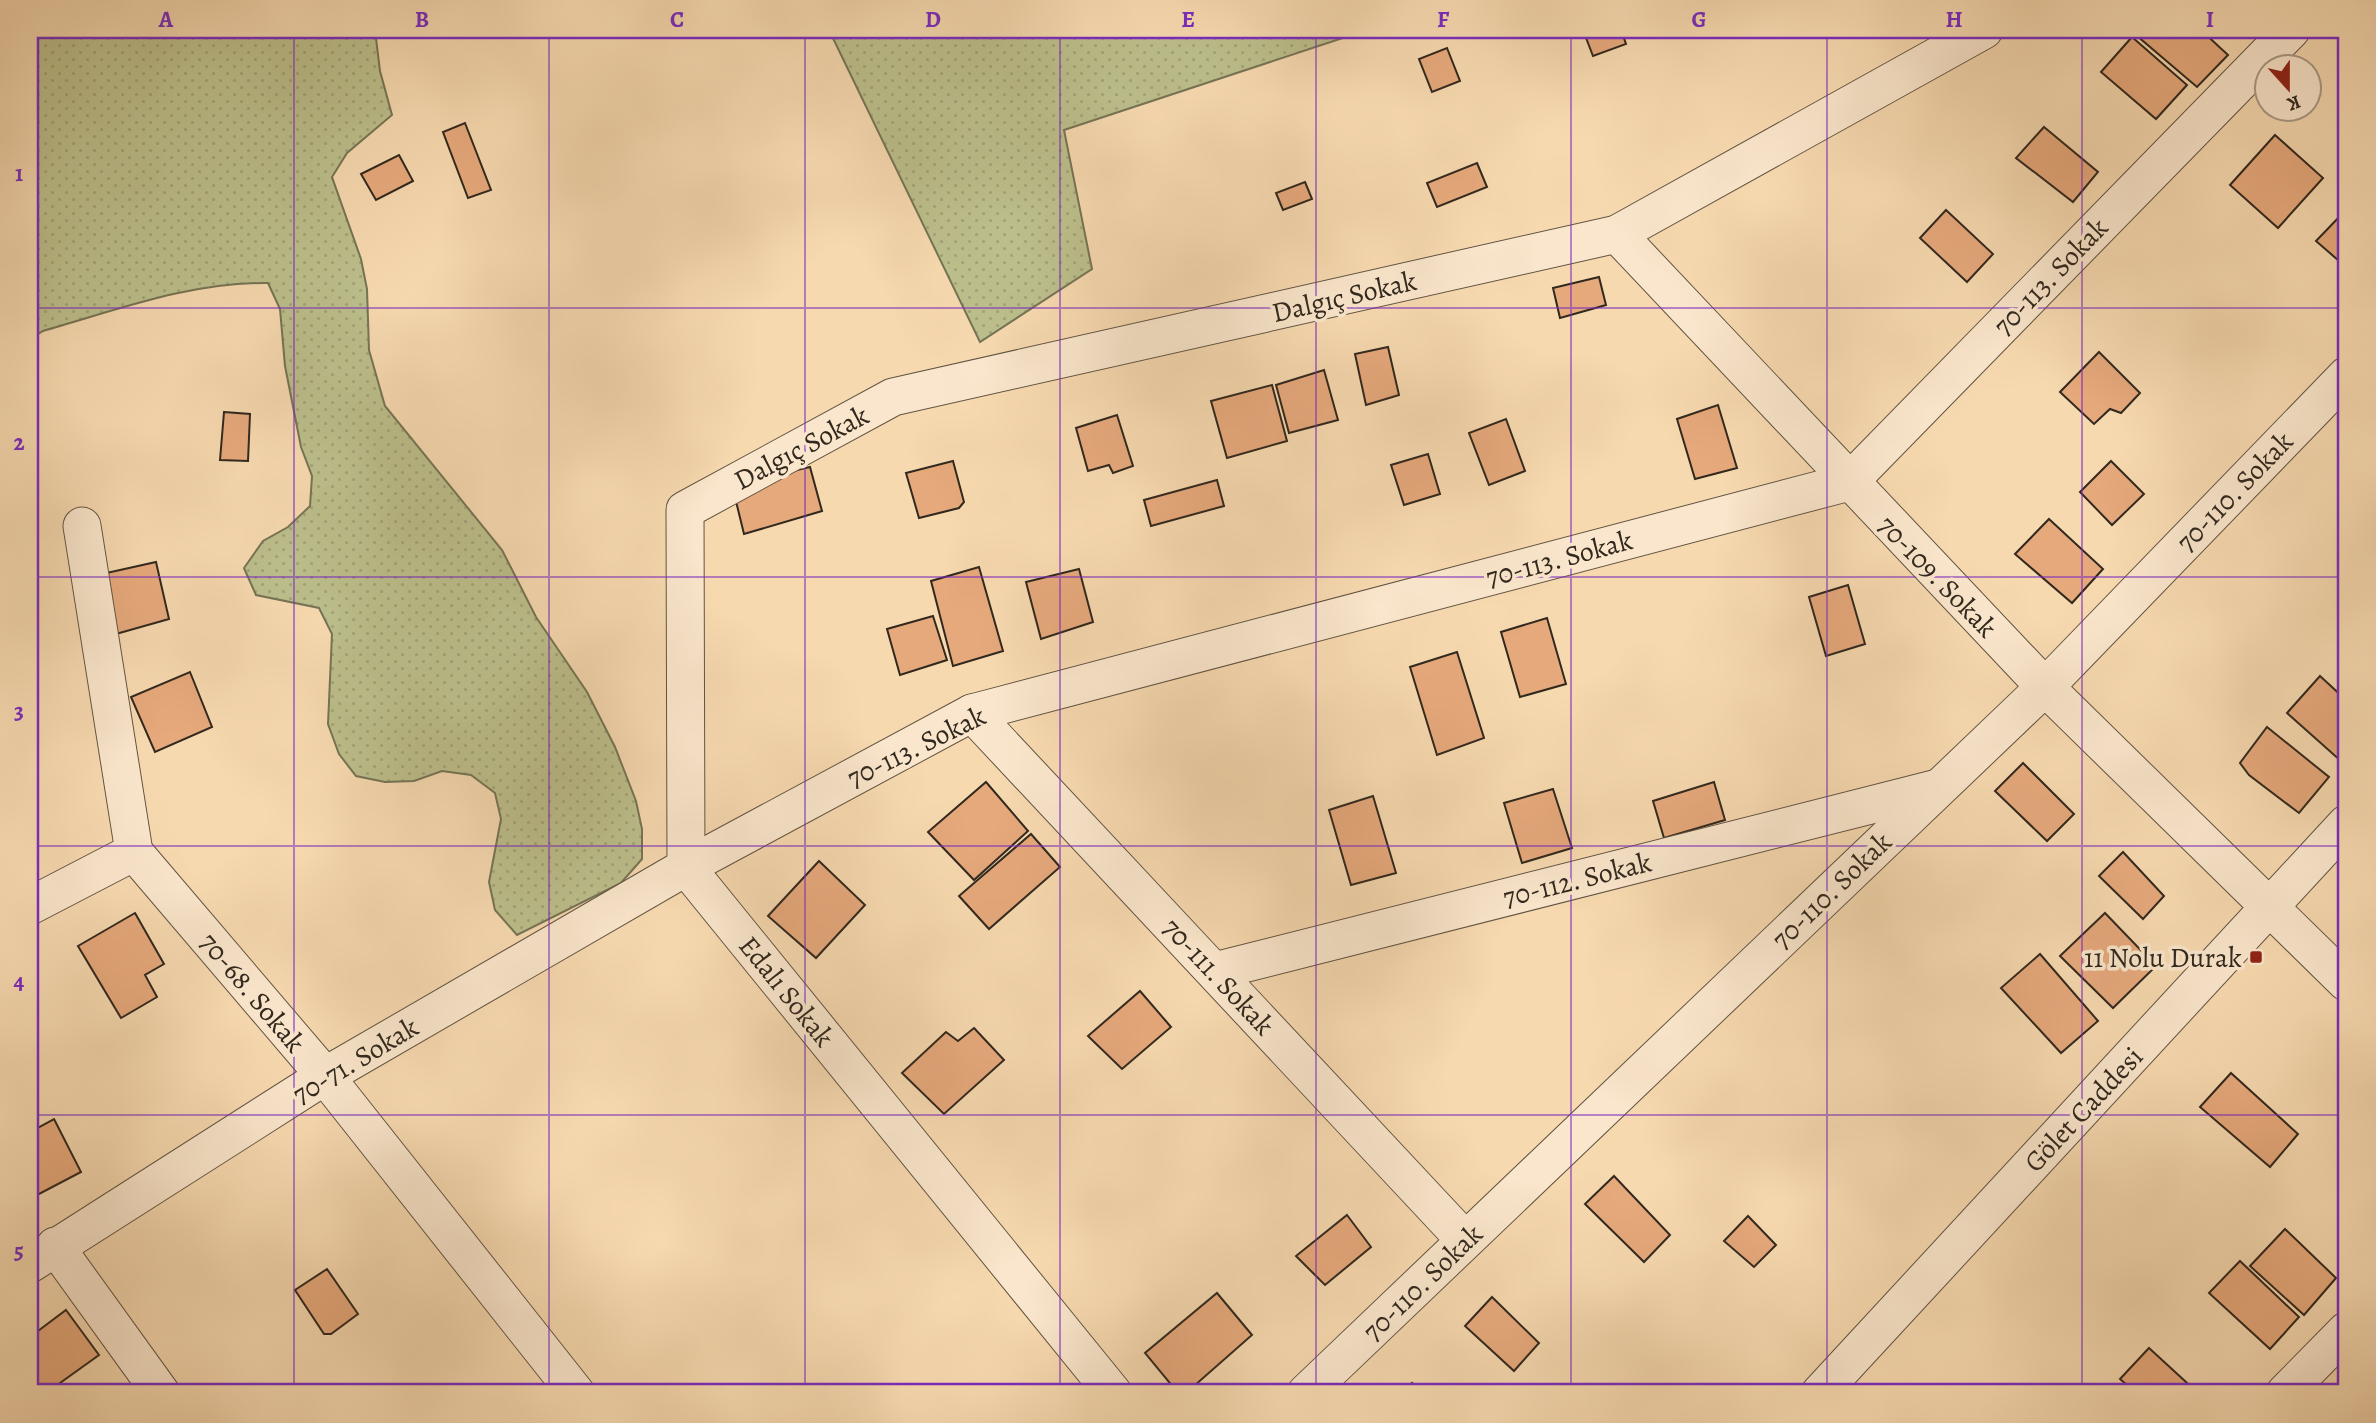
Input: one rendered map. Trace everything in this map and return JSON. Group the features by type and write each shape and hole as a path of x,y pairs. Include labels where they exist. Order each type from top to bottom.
{"street":[{"name":"Dalgıç Sokak","path":"686,867 685,510 893,397 1617,234 1984,30"},
{"name":"70-113. Sokak","path":"686,867 972,713 1849,482 2291,30"},
{"name":"70-109. Sokak","path":"1617,234 2045,687 2346,982"},
{"name":"70-110. Sokak","path":"1306,1393 2045,687 2346,376"},
{"path":"30,906 134,852 82,526"},
{"name":"70-111. Sokak","path":"972,713 1465,1240"},
{"name":"70-112. Sokak","path":"1215,971 1939,788"},
{"name":"Gölet Caddesi","path":"1820,1393 2346,824"},
{"name":"70-68. Sokak","path":"134,852 325,1076 576,1393"},
{"name":"70-71. Sokak","path":"42,1255 325,1076 686,867"},
{"name":"Edalı Sokak","path":"686,867 1113,1393"},
{"path":"42,1255 161,1393"},
{"path":"2305,1387 2346,1331"}],"green space":[{"path":"30,30 375,30 380,71 392,115 347,153 332,177 361,259 367,289 369,350 385,406 502,550 536,617 587,692 615,747 636,801 642,829 642,859 621,883 517,935 495,910 489,882 501,819 495,793 471,775 442,771 414,781 385,782 356,776 339,754 328,724 332,634 319,608 256,595 244,568 263,541 288,527 310,506 312,476 301,447 285,366 280,309 268,283 182,292 43,331 30,339"},
{"path":"829,30 1367,30 1064,130 1092,269 980,342"}],"building":[{"path":"1583,30 1621,30 1626,44 1593,56"},
{"path":"2140,30 2201,30 2228,55 2197,87 2136,35"},
{"path":"2132,37 2187,85 2156,119 2101,72"},
{"path":"1447,48 1460,81 1432,92 1419,59"},
{"path":"465,123 491,190 468,198 443,132"},
{"path":"2044,127 2098,172 2073,202 2016,158"},
{"path":"2275,135 2323,178 2278,228 2230,185"},
{"path":"399,155 413,181 376,200 361,174"},
{"path":"1477,163 1487,187 1437,207 1427,183"},
{"path":"1305,182 1312,199 1283,210 1276,193"},
{"path":"1946,210 1993,254 1967,282 1920,238"},
{"path":"2343,213 2346,216 2346,267 2316,241"},
{"path":"1599,277 1606,305 1560,318 1553,288"},
{"path":"1388,347 1399,395 1366,405 1355,354"},
{"path":"2099,352 2140,393 2121,413 2110,409 2094,424 2060,392"},
{"path":"1324,370 1338,420 1289,433 1276,385"},
{"path":"1272,385 1287,441 1227,458 1211,401"},
{"path":"1718,405 1737,468 1695,479 1677,419"},
{"path":"224,412 250,414 248,461 220,460"},
{"path":"1117,415 1133,466 1113,473 1109,465 1088,471 1076,428"},
{"path":"1506,419 1525,471 1489,485 1469,433"},
{"path":"1428,454 1440,494 1404,505 1391,465"},
{"path":"953,461 964,502 959,508 919,518 906,473"},
{"path":"2111,461 2144,494 2112,525 2080,492"},
{"path":"810,467 822,511 744,534 732,485"},
{"path":"1217,480 1224,506 1151,526 1144,500"},
{"path":"2049,519 2103,569 2072,603 2015,554"},
{"path":"156,562 169,619 116,634 102,574"},
{"path":"979,567 1003,651 953,666 931,581"},
{"path":"1079,569 1093,622 1041,639 1026,582"},
{"path":"1848,585 1865,644 1826,656 1809,597"},
{"path":"933,616 947,660 900,675 887,629"},
{"path":"1547,618 1566,684 1520,697 1501,632"},
{"path":"1457,652 1484,738 1437,755 1410,667"},
{"path":"190,672 212,727 155,752 131,697"},
{"path":"2320,676 2346,700 2346,761 2342,762 2287,713"},
{"path":"2267,727 2329,777 2299,813 2249,775 2240,763"},
{"path":"2023,763 2074,814 2047,841 1995,791"},
{"path":"986,782 1028,831 974,880 928,832"},
{"path":"1714,782 1725,820 1664,838 1653,801"},
{"path":"1553,789 1572,848 1522,863 1504,803"},
{"path":"1373,796 1396,873 1351,885 1329,810"},
{"path":"1031,834 1060,867 989,929 959,896"},
{"path":"2123,852 2164,896 2143,919 2099,876"},
{"path":"819,861 865,905 816,958 768,916"},
{"path":"135,913 164,964 145,975 157,997 121,1018 78,946"},
{"path":"2105,913 2156,966 2113,1008 2060,956"},
{"path":"2040,954 2098,1021 2061,1053 2001,988"},
{"path":"1140,991 1171,1027 1122,1069 1088,1036"},
{"path":"974,1028 1004,1060 944,1114 902,1073 946,1032 958,1041"},
{"path":"2231,1073 2298,1134 2270,1167 2200,1107"},
{"path":"54,1119 81,1172 37,1195 30,1179 30,1132"},
{"path":"1614,1176 1670,1235 1644,1262 1585,1204"},
{"path":"1347,1215 1371,1247 1325,1285 1296,1256"},
{"path":"1748,1216 1776,1245 1754,1267 1724,1241"},
{"path":"2285,1229 2336,1278 2304,1315 2250,1266"},
{"path":"2240,1261 2299,1317 2270,1349 2209,1293"},
{"path":"327,1269 358,1314 331,1334 324,1334 295,1290"},
{"path":"1217,1293 1252,1335 1186,1393 1178,1393 1145,1353"},
{"path":"1492,1297 1539,1343 1514,1371 1465,1326"},
{"path":"66,1310 99,1355 46,1393 37,1393 30,1383 30,1337"},
{"path":"2149,1348 2198,1393 2136,1393 2120,1379"},
{"path":"1412,1383 1422,1393 1401,1393"}],"place":[{"name":"11 Nolu Durak","path":"2256,957"}]}
